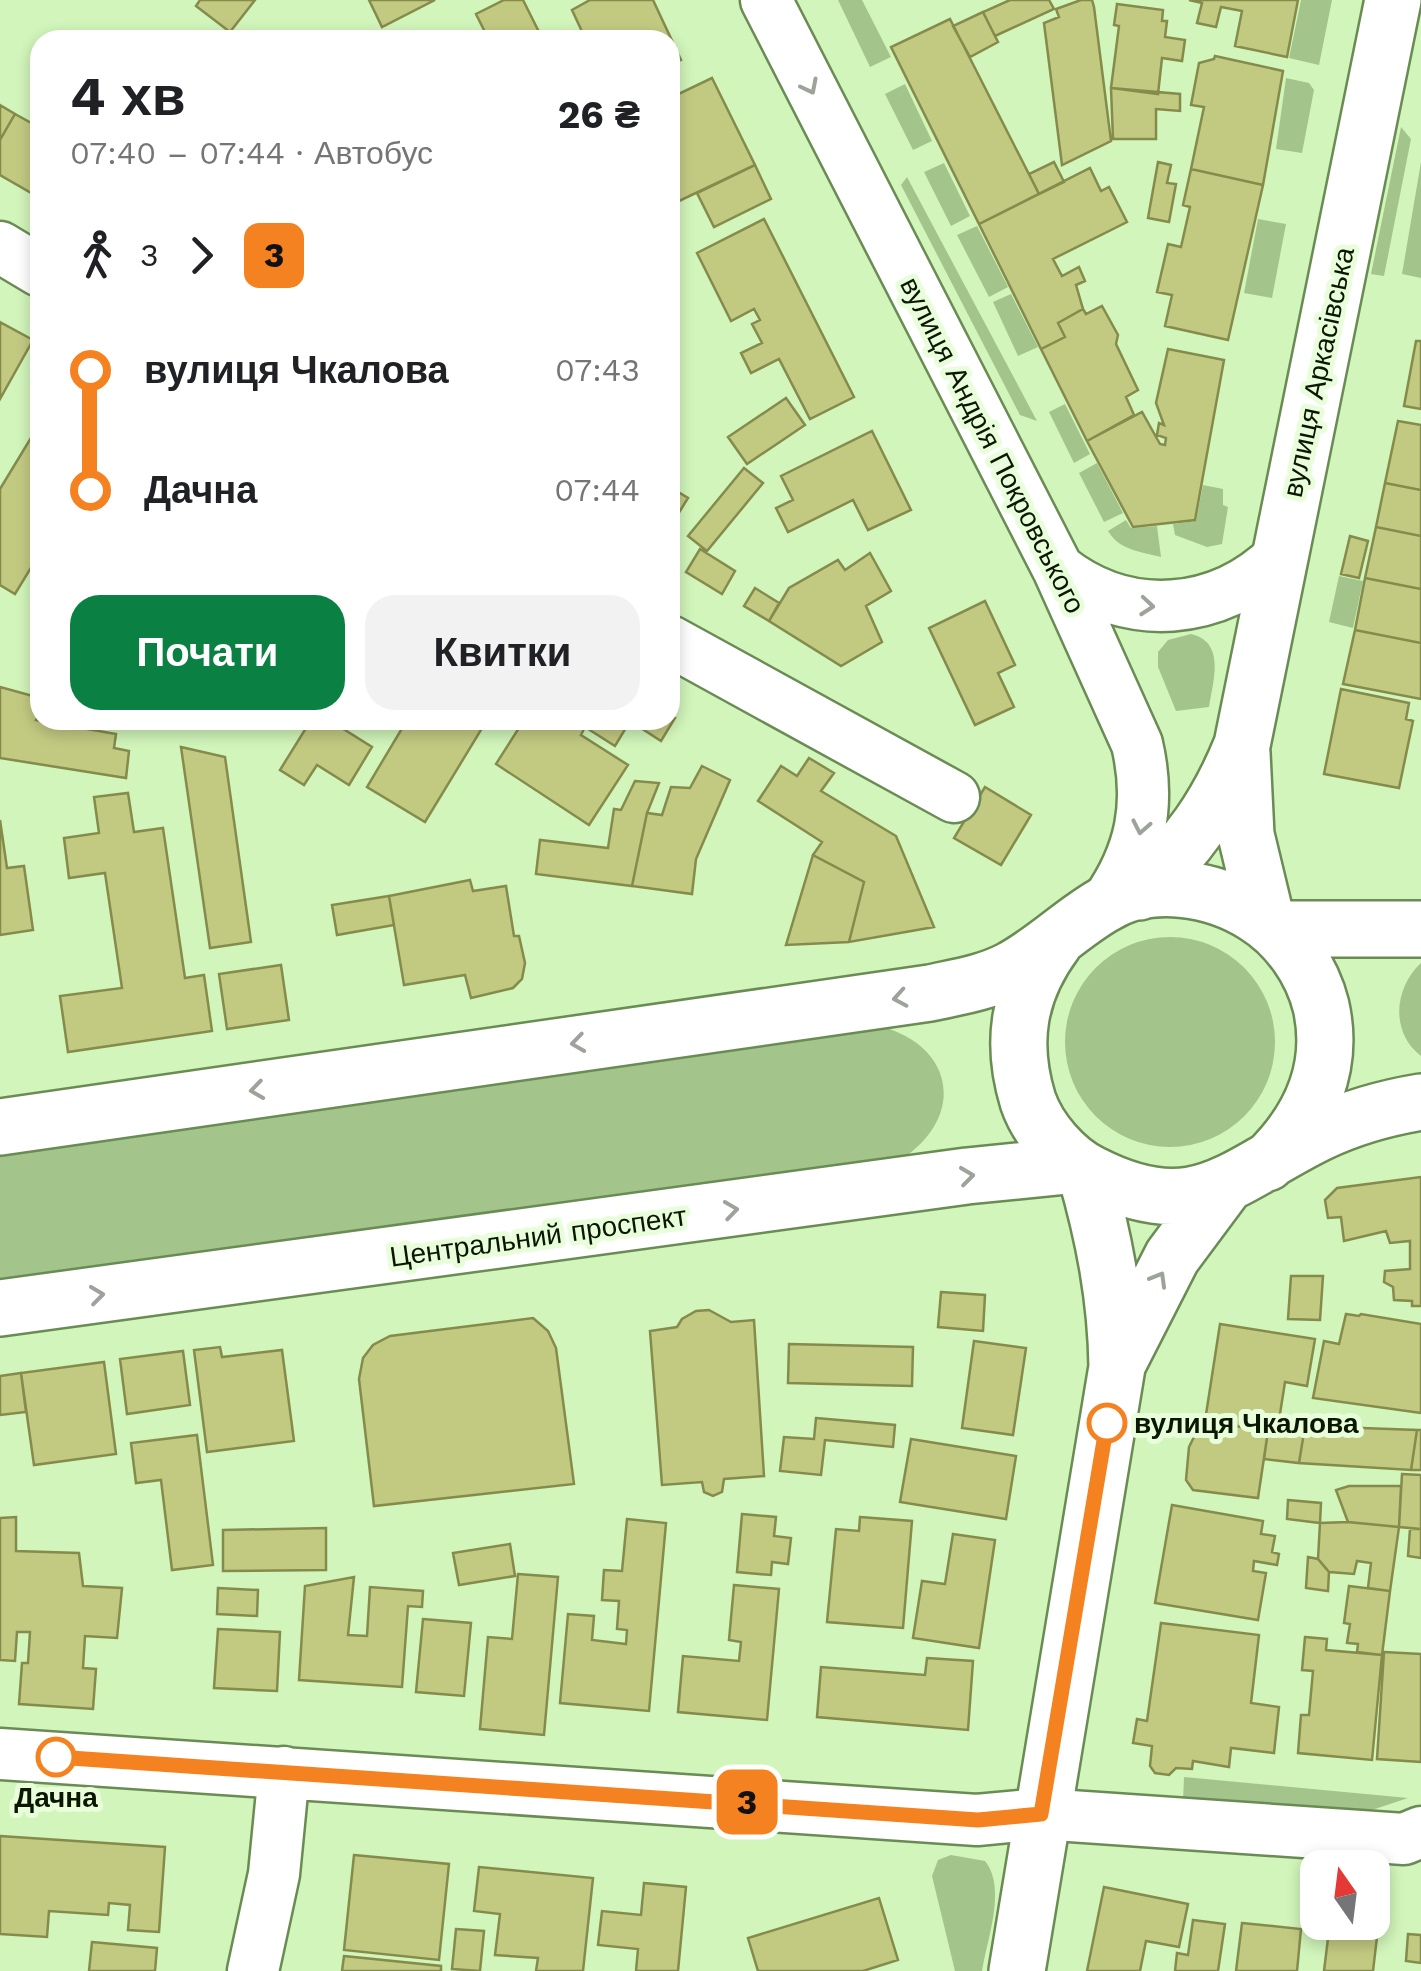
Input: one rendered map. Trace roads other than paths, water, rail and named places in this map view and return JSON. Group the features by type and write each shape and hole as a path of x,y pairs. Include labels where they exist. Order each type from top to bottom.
{"main road":[{"name":"вулиця Аркасівська","path":"1122,898 1173,862 1202,826 1225,787 1242,745 1394,0"},
{"name":"вулиця Аркасівська","path":"1117,1367 1172,1258 1245,1175 1288,1143 1317,1092 1324,1048 1320,1004 1295,951 1271,926 1246,835 1242,745"},
{"path":"0,1127 930,993 995,977 1122,898 1173,889 1207,893 1239,904 1271,926 1421,930"},
{"name":"вулиця Аркасівська","path":"1017,1971 1117,1367 1111,1277 1081,1168 1050,1140 1031,1108 1020,1073 1017,1036 1022,1000 1037,966 1059,937"},
{"path":"1081,1168 1117,1187 1152,1196 1189,1196 1245,1175 1344,1122 1382,1109 1421,1102"},
{"name":"Центральний проспект","path":"0,1308 967,1176 1081,1168"}],"street":[{"name":"вулиця Андрія Покровського","path":"766,0 1058,570 1122,710 1143,768 1144,804 1139,840 1122,898"},
{"path":"0,247 30,265"},
{"path":"1058,570 1114,600 1164,607 1195,604 1224,595 1255,578 1281,555"},
{"path":"680,646 954,797"},
{"path":"0,1754 978,1820 1041,1814 1404,1839 1421,1832"},
{"path":"254,1971 274,1874 284,1772"}],"place":[{"name":"вулиця Чкалова","path":"1107,1423"},
{"name":"Дачна","path":"56,1757"}]}
